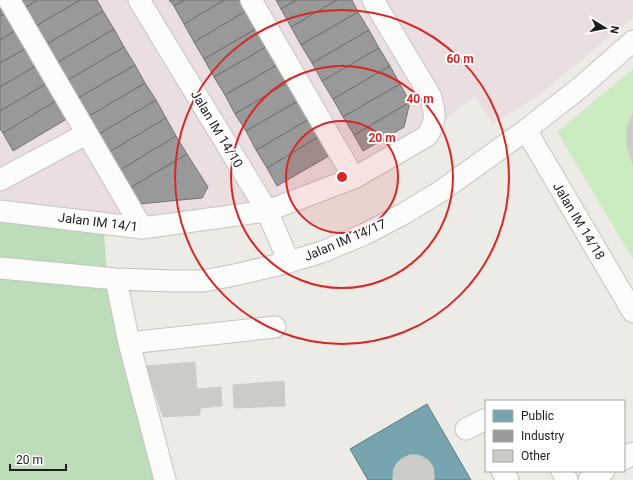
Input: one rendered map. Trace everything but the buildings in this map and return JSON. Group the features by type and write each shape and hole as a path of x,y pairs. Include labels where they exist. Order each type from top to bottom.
{"street":[{"path":"8,0 142,228"},
{"name":"Jalan IM 14/10","path":"139,0 267,211 289,262"},
{"path":"251,0 354,178"},
{"name":"Jalan IM 14/1","path":"0,211 142,228 267,211 354,178 427,136 433,126 435,112 431,97 373,0"},
{"name":"Jalan IM 14/17","path":"0,268 116,279 203,281 289,262 330,249 365,234 405,213 441,191 526,130 582,86 633,41"},
{"name":"Jalan IM 14/18","path":"526,130 633,312"},
{"path":"0,180 86,134"},
{"path":"116,279 129,343 165,480"},
{"path":"129,343 275,326"},
{"path":"466,429 485,420"},
{"path":"589,480 602,472"}],"shaded area":[{"path":"0,0 633,0 633,17 537,97 493,123 474,96 427,136 267,211 142,228 0,211"}],"green space":[{"path":"633,69 633,259 557,132"},
{"path":"0,220 104,234 109,303 147,450 153,480 0,480"}]}
